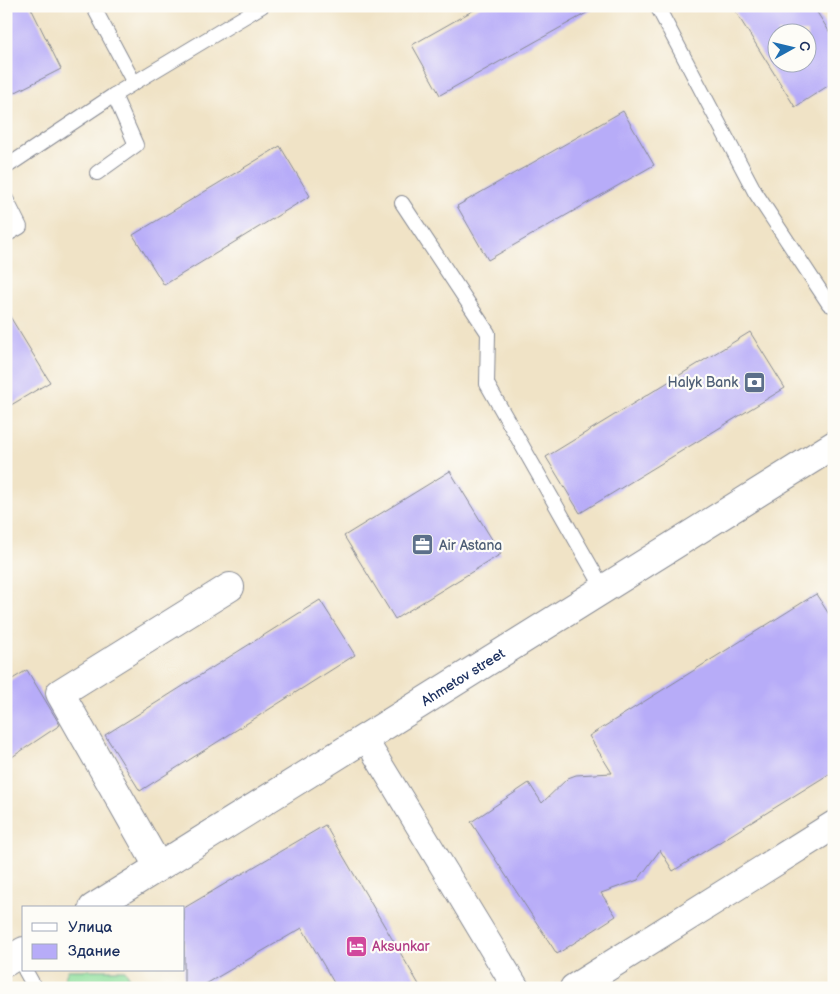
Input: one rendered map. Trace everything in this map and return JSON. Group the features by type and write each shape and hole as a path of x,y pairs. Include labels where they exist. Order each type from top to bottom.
{"main road":[{"name":"Ahmetov street","path":"96,906 834,445"},
{"path":"158,866 60,693 230,587"},
{"path":"574,988 834,825"},
{"path":"593,988 639,947"}],"lane":[{"path":"93,6 134,83"},
{"path":"6,167 114,95 262,6"},
{"path":"657,6 755,192 829,304 834,306"},
{"path":"97,174 136,144 114,95"},
{"path":"6,199 20,227 6,235"},
{"path":"402,203 488,333 487,384 603,588"},
{"path":"365,738 509,988"},
{"path":"365,738 523,988"},
{"path":"26,972 36,988"}],"green space":[{"path":"67,972 126,972 135,988 61,988"}],"building":[{"path":"6,6 30,6 61,69 6,97"},
{"path":"481,6 599,6 440,95 412,45"},
{"path":"732,6 813,6 834,39 834,82 795,107 773,72 818,72 818,22 768,22 768,64"},
{"path":"623,111 654,165 488,260 457,206"},
{"path":"280,146 310,196 164,285 133,235"},
{"path":"6,310 50,382 6,408"},
{"path":"750,332 785,388 580,513 546,457"},
{"name":"Air Astana","path":"450,471 501,554 395,619 344,536"},
{"path":"816,594 834,622 834,771 673,871 660,850 638,880 601,893 616,916 557,954 471,822 529,783 542,803 568,778 576,775 612,773 589,736"},
{"path":"320,600 355,655 140,791 105,735"},
{"path":"27,670 60,725 6,761 6,683"},
{"path":"325,825 421,988 337,988 302,928 199,988 184,988 185,907"}],"place":[{"name":"Halyk Bank","path":"754,382"},
{"name":"Air Astana","path":"423,545"},
{"name":"Aksunkar","path":"356,946"}]}
